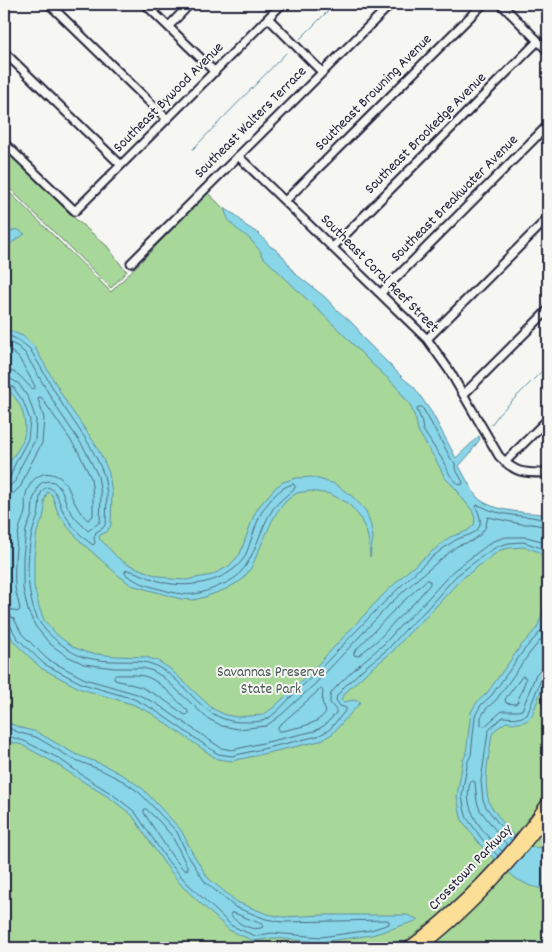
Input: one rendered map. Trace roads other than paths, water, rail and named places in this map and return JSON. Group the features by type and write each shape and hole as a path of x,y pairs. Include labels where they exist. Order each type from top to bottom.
{"main road":[{"name":"Crosstown Parkway","path":"407,948 448,914 485,879 548,801"},
{"name":"Crosstown Parkway","path":"421,948 453,922 487,889 548,815"}],"street":[{"path":"49,4 167,119"},
{"path":"145,4 215,72"},
{"path":"169,26 190,4"},
{"name":"Southeast Bywood Avenue","path":"4,143 75,211 282,4"},
{"name":"Southeast Walters Terrace","path":"132,263 391,4"},
{"name":"Southeast Browning Avenue","path":"285,201 483,4"},
{"path":"502,4 548,51"},
{"path":"268,18 322,72"},
{"name":"Southeast Brookedge Avenue","path":"333,247 538,41"},
{"path":"4,52 121,165"},
{"name":"Southeast Breakwater Avenue","path":"381,293 548,125"},
{"name":"Southeast Coral Reef Street","path":"238,156 427,339 464,394 499,456 515,470 548,474"},
{"path":"427,339 548,218"},
{"path":"464,394 548,310"},
{"path":"505,462 548,419"}],"water":[{"path":"224,208 237,216 245,225 259,234 283,256 298,276 325,297 357,328 362,337 414,387 432,413 456,458 479,436 480,439 459,466 477,497 498,508 548,516 548,568 545,558 537,551 524,547 500,550 460,580 392,652 347,691 341,699 343,702 354,700 361,702 332,734 320,741 232,761 217,759 151,713 132,704 81,689 41,668 13,641 4,622 4,483 9,464 24,436 25,422 18,402 4,388 4,328 23,336 34,346 68,405 94,442 103,459 109,473 112,494 111,525 107,532 100,535 99,538 118,558 127,564 171,579 186,580 212,575 229,566 240,554 254,515 260,505 276,487 283,482 296,478 312,477 335,484 353,497 366,511 373,538 370,557 366,530 359,516 348,503 330,494 310,491 297,493 287,500 277,512 251,568 242,580 226,589 194,600 181,599 131,585 82,543 58,513 52,495 47,492 43,518 37,532 34,557 34,586 44,620 57,635 73,647 88,653 146,657 158,661 169,668 213,709 226,715 237,717 263,715 274,707 307,676 408,571 450,537 467,531 474,525 475,519 472,510 445,478 418,431 410,405 394,384 261,255 261,252 250,239 231,223"},
{"path":"17,229 25,234 4,248 4,238"},
{"path":"548,581 548,671 532,716 527,721 520,723 506,722 492,734 486,779 490,805 510,832 527,845 548,847 548,890 530,886 515,878 487,852 462,820 457,796 463,760 466,754 471,712 520,647 537,628 547,601"},
{"path":"4,721 37,732 75,754 104,765 143,789 181,830 208,878 237,902 267,914 283,917 407,915 419,920 372,935 321,942 272,938 254,941 229,930 182,886 132,815 110,798 55,763 22,745 4,740"}],"waterway":[{"path":"300,39 335,4"},
{"path":"193,149 286,53"},
{"path":"491,425 499,414 548,365"}],"park label":[{"name":"Savannas Preserve State Park","path":"271,682"}]}
